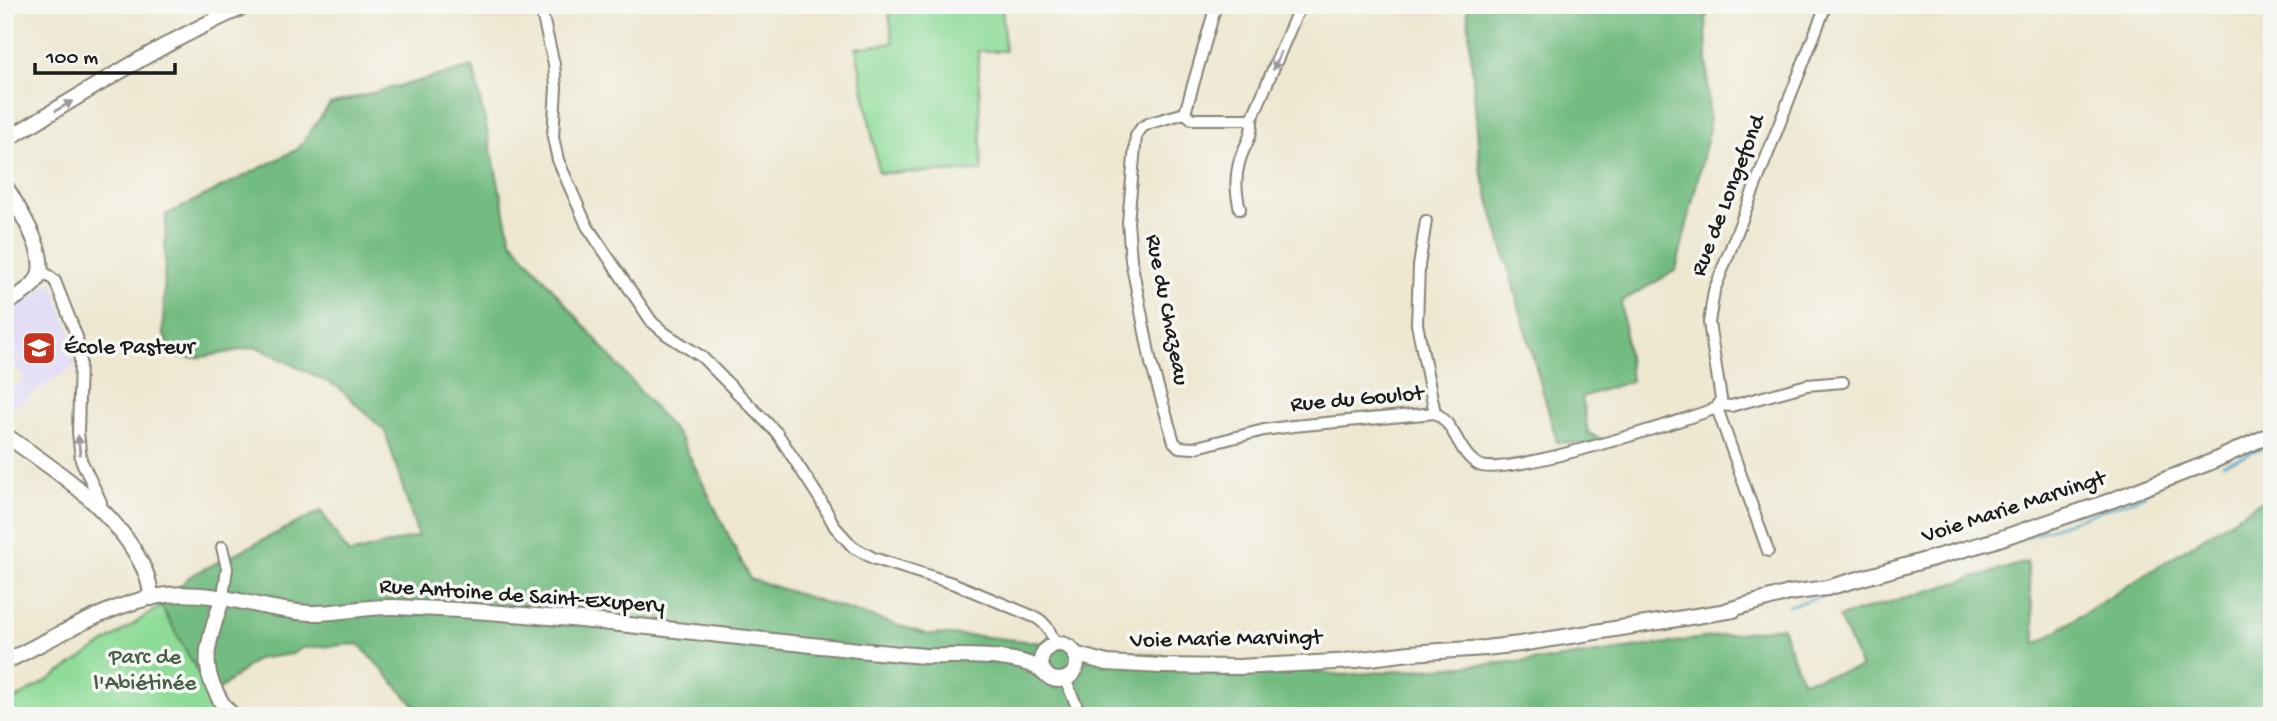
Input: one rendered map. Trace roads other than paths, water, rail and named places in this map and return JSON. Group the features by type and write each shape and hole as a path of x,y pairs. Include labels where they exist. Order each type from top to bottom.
{"main road":[{"path":"5,140 219,17 248,5"},
{"path":"5,185 41,258 41,270 37,280 5,304"},
{"name":"Voie Marie Marvingt","path":"2211,462 2272,434"},
{"path":"5,435 57,470 123,535 146,573 152,598"},
{"name":"Voie Marie Marvingt","path":"1074,654 1107,663 1214,667 1437,658 1728,610 1760,608 2034,528 2272,441"},
{"name":"Rue Antoine de Saint-Exupery","path":"5,662 81,624 126,606 152,598 203,594 301,612 334,613 383,607 513,614 888,653 1008,660 1036,666 1044,672"},
{"path":"223,596 209,636 207,664 215,691 222,704 234,716"},
{"path":"1066,646 1074,654 1076,664 1070,674 1056,680 1044,672 1041,662 1049,648 1066,646"},
{"name":"Rue Antoine de Saint-Exupery","path":"1008,660 1049,648"},
{"name":"Voie Marie Marvingt","path":"1070,674 1107,663"}],"street":[{"path":"540,5 554,64 554,138 558,160 587,226 652,323 702,357 777,433 835,527 853,547 873,558 989,596 1044,621 1049,629 1049,648"},
{"path":"1216,5 1185,113 1192,119 1252,119"},
{"path":"1240,209 1236,194 1239,162 1253,130 1252,119 1296,15 1304,5"},
{"name":"Rue de Longefond","path":"1768,551 1719,406 1721,399 1709,323 1712,299 1826,5"},
{"name":"Rue du Chazeau","path":"1179,447 1174,442 1151,363 1131,260 1128,222 1136,136 1142,127 1150,123 1185,113"},
{"path":"1426,221 1419,265 1420,302 1417,324 1435,413"},
{"path":"41,270 55,281 77,337 80,361 78,432 81,460 101,502 96,506"},
{"name":"Rue du Goulot","path":"1179,447 1193,448 1264,430 1293,426 1435,413 1446,421 1468,456 1482,467 1492,467 1571,454 1719,406 1731,406 1807,385 1843,382"},
{"path":"222,547 227,568 223,596"},
{"path":"1070,674 1081,716"}],"waterway":[{"path":"2223,464 2272,445"},
{"path":"1788,606 1995,548 2145,495"}],"place":[{"name":"École Pasteur","path":"39,348"}],"park label":[{"name":"Parc de l'Abiétinée","path":"145,671"}]}
